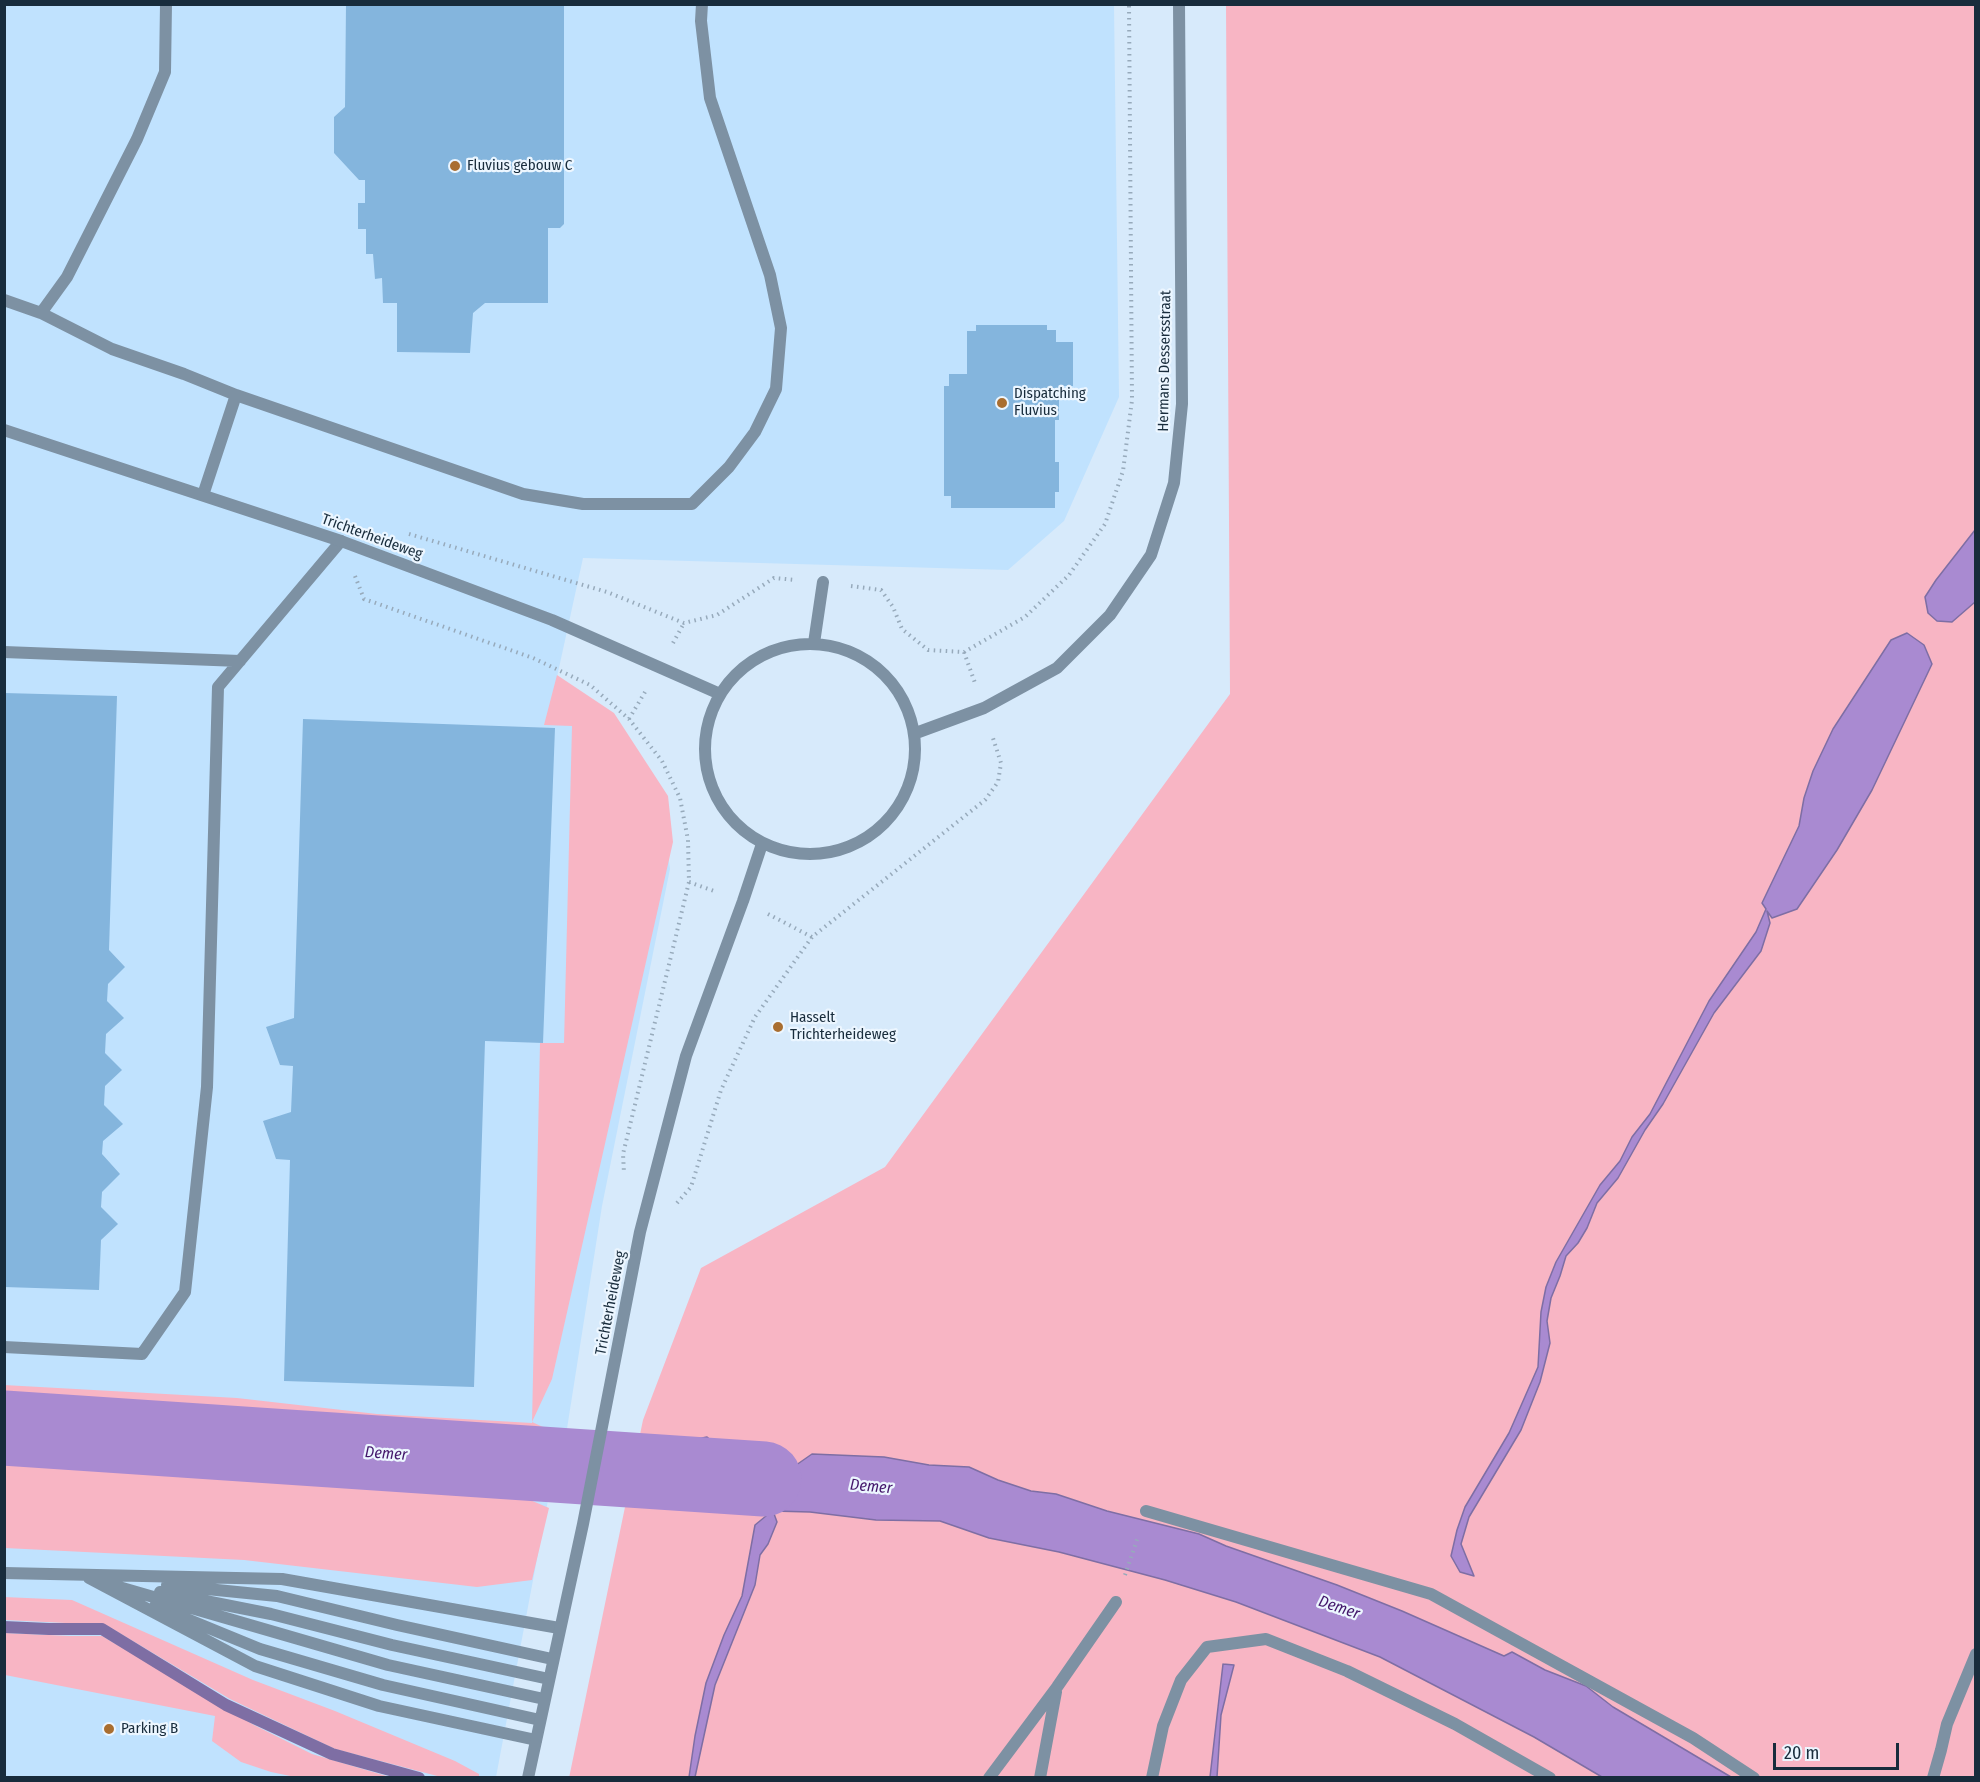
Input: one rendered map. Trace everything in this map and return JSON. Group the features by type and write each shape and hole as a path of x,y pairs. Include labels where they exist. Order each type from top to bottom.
{"street":[{"path":"41,313 67,277 137,139 165,72 166,4"},
{"path":"4,300 41,313 112,349 523,494 583,504 692,504 729,466 756,432 776,389 781,328 771,275 710,98 701,21 702,4"},
{"name":"Hermans Dessersstraat","path":"916,733 984,708 1057,668 1110,615 1151,555 1174,483 1182,404 1179,4"},
{"path":"203,495 237,395"},
{"name":"Trichterheideweg","path":"4,430 341,541 552,620 720,694"},
{"path":"4,1347 142,1354 185,1292 207,1088 218,687 341,541"},
{"path":"814,643 823,582"},
{"path":"814,643 849,651 881,670 904,698 916,733 914,772 899,807 872,835 838,852 799,855 762,844 733,823 714,794 704,761 707,726 720,694 745,666 777,649 814,643"},
{"path":"4,652 240,662"},
{"name":"Trichterheideweg","path":"528,1778 583,1524 640,1232 686,1056 762,844"},
{"path":"1146,1511 1431,1594 1693,1738 1754,1778"},
{"path":"4,1573 282,1579 559,1628"},
{"path":"85,1576 277,1596 552,1659"},
{"path":"85,1576 271,1614 392,1645 549,1679"},
{"path":"85,1576 388,1665 544,1699"},
{"path":"85,1576 260,1649 383,1685 540,1720"},
{"path":"85,1576 255,1666 379,1706 536,1740"},
{"path":"989,1778 1057,1687 1116,1602"},
{"path":"1152,1778 1163,1726 1181,1680 1207,1647 1266,1639 1347,1671 1455,1724 1550,1778"},
{"path":"1933,1778 1947,1724 1976,1654"},
{"path":"1040,1778 1057,1687"}],"path":[{"path":"408,533 607,592 684,623 717,615 774,578 881,590 893,607 902,629 928,650 964,652 1025,617 1069,575 1105,524 1123,471 1132,399 1129,4"},
{"path":"341,541 364,598 534,658 590,685 629,719 662,761 680,798 688,840 689,882 623,1154 624,1175"},
{"path":"640,1232 672,1209 692,1187 721,1090 755,1017 812,937 985,800 998,782 1001,763 964,652"},
{"path":"1116,1602 1146,1511"}],"shaded area":[{"path":"4,5 1114,5 1119,397 1064,521 1008,570 583,558 557,677 661,800 670,869 602,1206 566,1435 5,1393"},
{"path":"1226,5 1975,5 1975,1777 569,1778 643,1420 701,1268 885,1167 1230,694"},
{"path":"557,675 614,713 668,796 673,842 552,1379 532,1422 540,1043 564,1043 572,726 544,725"},
{"path":"4,1385 237,1398 377,1414 532,1422 563,1436 494,1446 5,1414"},
{"path":"4,1447 552,1479 496,1777 5,1777"},
{"path":"5,1449 490,1483 549,1508 532,1580 477,1587 244,1560 5,1548"},
{"path":"4,1597 72,1600 253,1680 455,1761 479,1774 479,1777 441,1777 335,1749 230,1699 106,1625 5,1620"},
{"path":"4,1633 102,1636 254,1725 312,1754 390,1777 300,1778 271,1772 241,1762 212,1741 215,1716 5,1675"}],"water":[{"path":"1975,530 1975,602 1952,622 1937,621 1928,613 1925,597"},
{"path":"1907,633 1924,645 1932,664 1872,790 1837,850 1797,909 1772,918 1767,911 1770,923 1761,951 1714,1013 1618,1178 1597,1203 1587,1228 1578,1243 1566,1256 1551,1298 1547,1321 1550,1343 1540,1382 1521,1430 1469,1517 1461,1544 1474,1576 1460,1572 1451,1556 1457,1530 1465,1507 1509,1433 1538,1367 1541,1312 1546,1287 1556,1262 1600,1185 1620,1161 1632,1137 1650,1114 1709,1001 1756,932 1766,909 1762,903 1799,826 1804,798 1813,771 1833,729 1891,640"},
{"path":"707,1437 725,1452 759,1468 789,1470 812,1454 884,1457 929,1465 969,1467 1031,1491 1056,1494 1107,1511 1199,1534 1402,1611 1504,1656 1512,1652 1545,1670 1586,1686 1613,1707 1731,1777 1602,1777 1534,1737 1380,1657 1236,1602 1165,1580 1059,1552 989,1538 940,1521 876,1520 810,1512 773,1511 777,1522 768,1544 760,1555 755,1585 715,1685 695,1777 689,1777 706,1683 742,1596 755,1525 772,1511 686,1508 650,1504 672,1444"},
{"path":"1223,1664 1234,1665 1221,1715 1217,1777 1210,1777"}],"building":[{"name":"Fluvius gebouw C","path":"346,4 564,4 564,224 560,228 548,228 548,303 485,303 473,313 470,353 397,352 397,303 383,303 382,278 375,279 373,254 366,254 366,229 358,229 358,203 365,203 365,180 359,180 334,153 334,117 345,107"},
{"name":"Dispatching Fluvius","path":"976,325 1047,325 1047,330 1056,330 1056,342 1073,342 1073,386 1059,386 1059,420 1055,420 1055,462 1059,462 1059,492 1055,492 1055,508 951,508 951,496 944,496 944,386 949,386 949,374 967,374 967,331 976,331"},
{"path":"4,693 117,696 109,950 125,967 108,984 107,1001 124,1018 106,1034 105,1053 122,1070 105,1086 104,1105 123,1124 103,1141 102,1154 120,1174 102,1192 101,1207 118,1224 101,1240 99,1290 4,1287"},
{"path":"303,719 555,728 543,1043 485,1041 474,1387 284,1381 290,1160 276,1159 263,1121 291,1112 293,1066 280,1065 266,1027 294,1018"}],"waterway":[{"name":"Demer","path":"4,1428 764,1479"},
{"path":"4,1627 102,1629 226,1705 332,1754 419,1778"}],"place":[{"name":"Fluvius gebouw C","path":"455,166"},
{"name":"Dispatching Fluvius","path":"1002,403"},
{"name":"Hasselt Trichterheideweg","path":"778,1027"},
{"name":"Parking B","path":"109,1729"}]}
